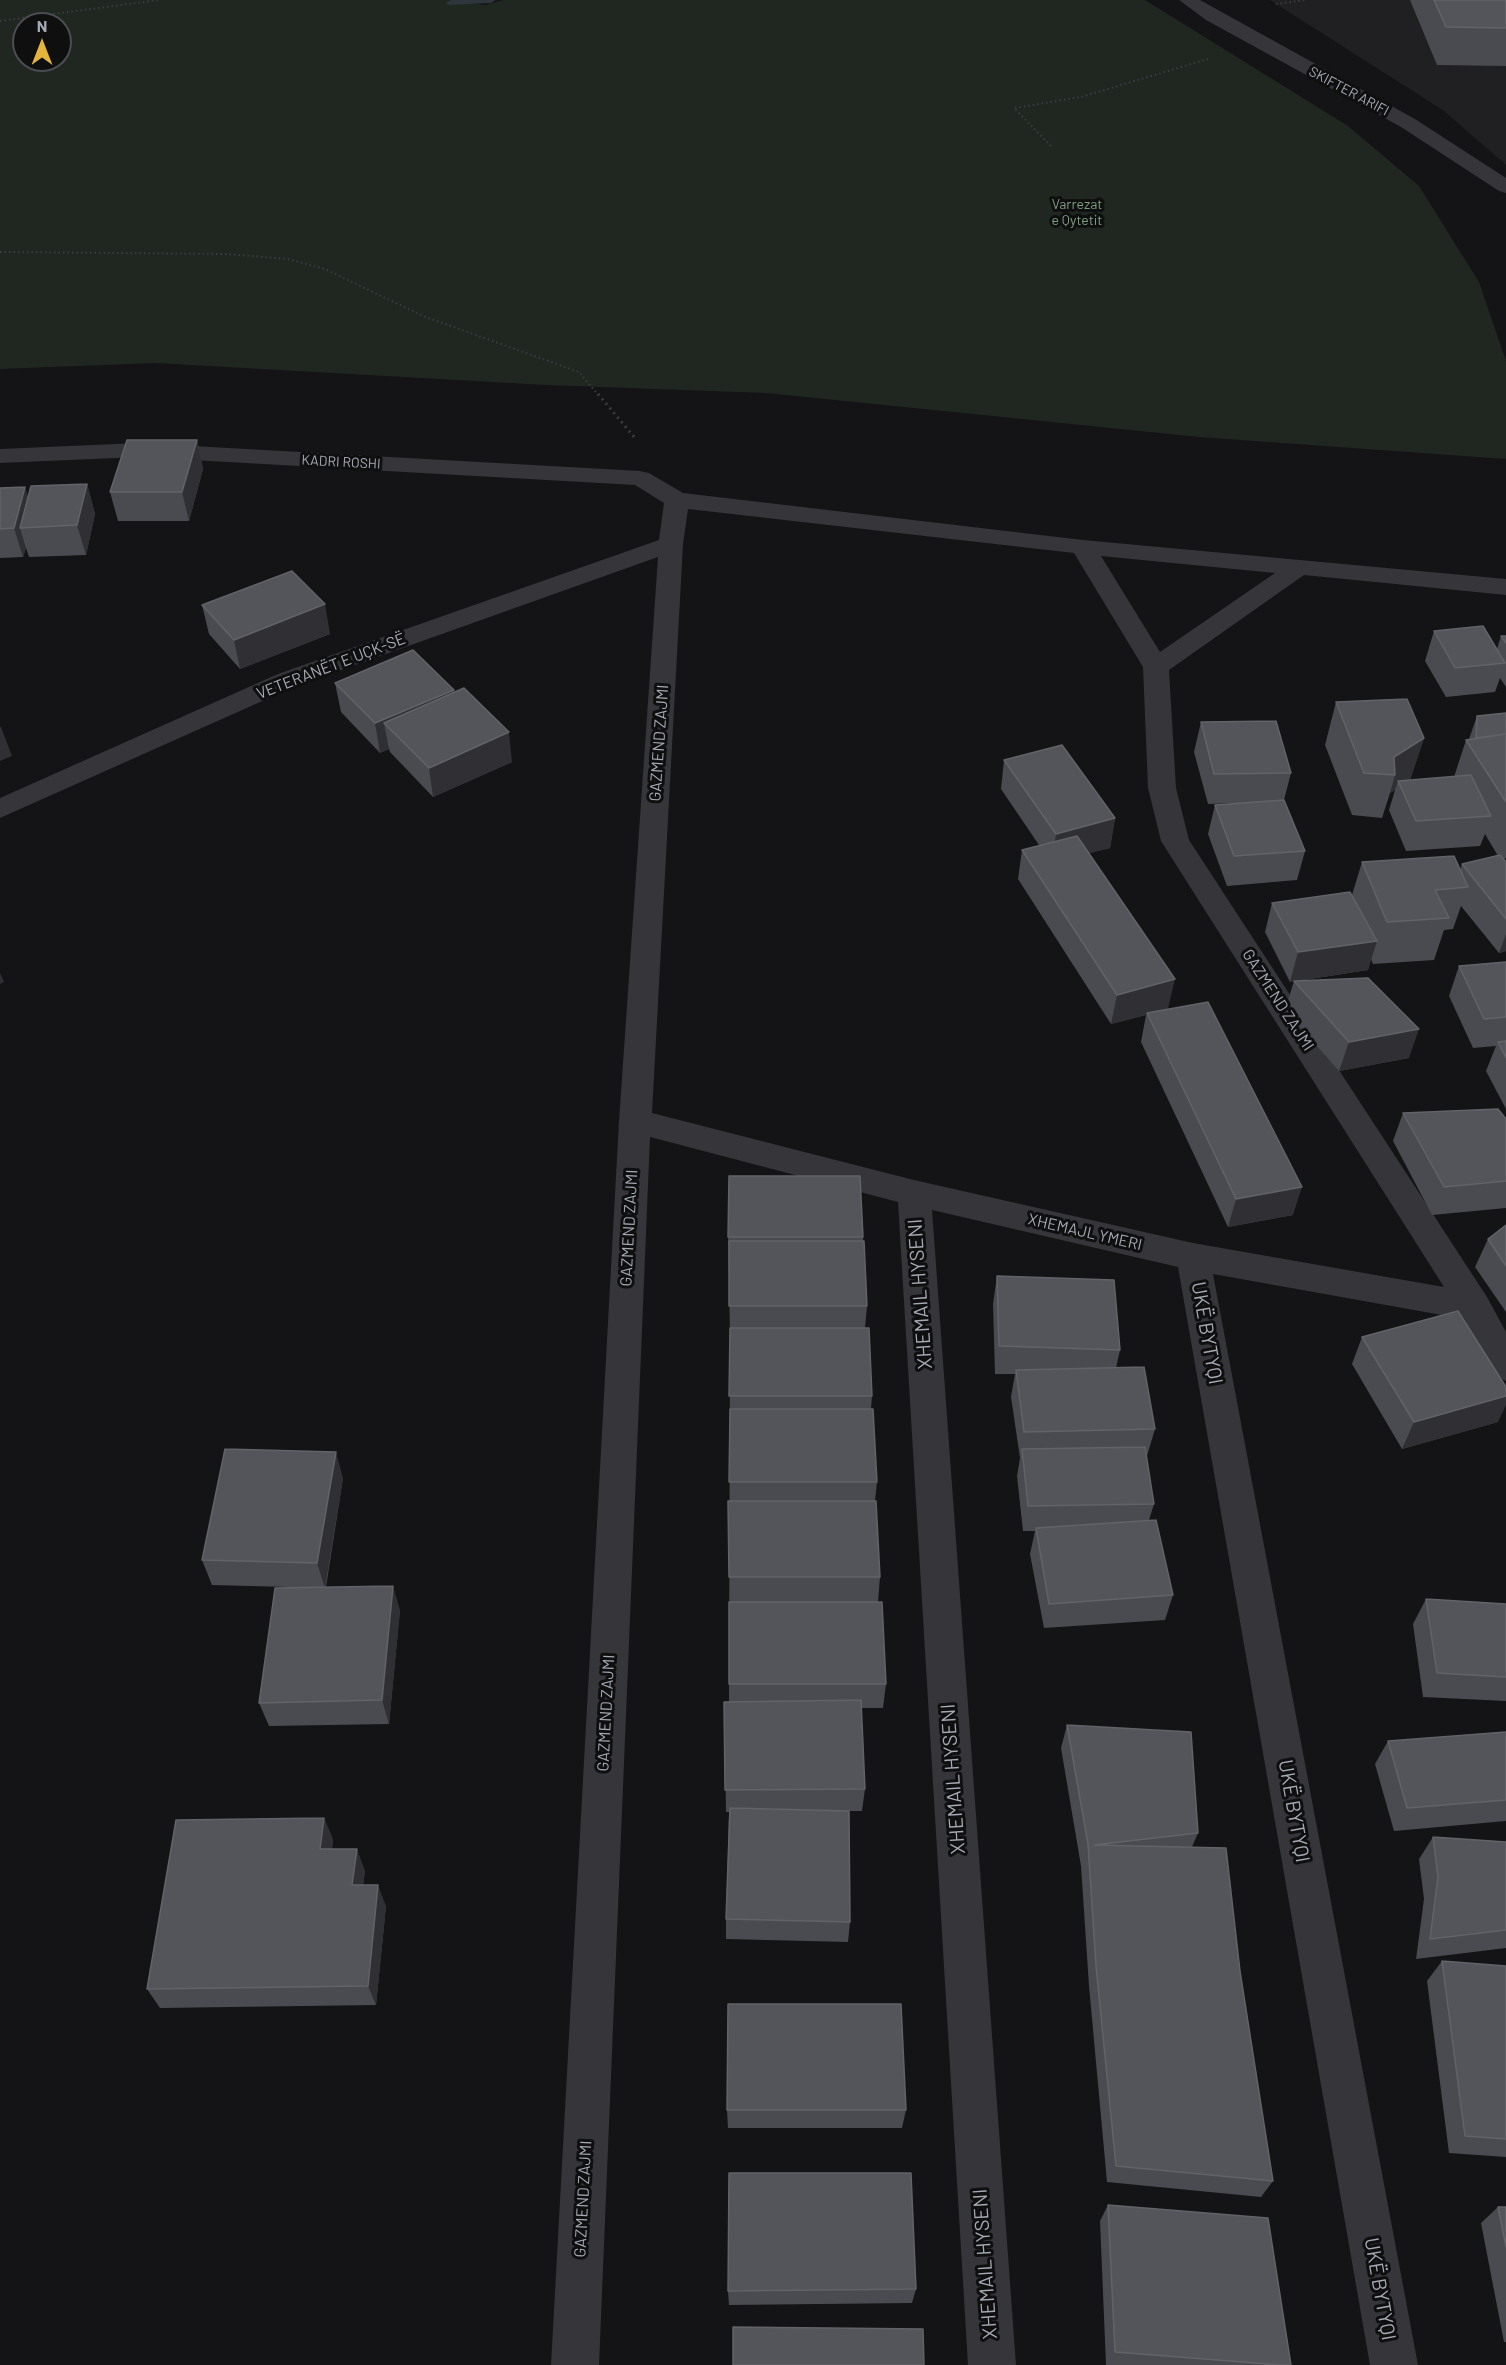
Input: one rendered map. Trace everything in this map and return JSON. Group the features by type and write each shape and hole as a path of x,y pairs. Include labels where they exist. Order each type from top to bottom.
{"street":[{"name":"SKIFTER ARIFI","path":"1188,0 1212,16 1408,123 1506,187"},
{"name":"KADRI ROSHI","path":"0,456 139,450 640,478 676,500"},
{"name":"GAZMEND ZAJMI","path":"575,2365 634,1121 671,544 676,500"},
{"path":"676,500 1083,547 1506,587"},
{"name":"VETERANËT E UÇK-SË","path":"0,809 287,680 671,544"},
{"name":"GAZMEND ZAJMI","path":"1083,547 1156,668 1162,788 1175,841 1475,1307"},
{"path":"1156,668 1298,568"},
{"name":"XHEMAJL YMERI","path":"634,1121 914,1193 1193,1257 1475,1307"},
{"name":"XHEMAIL HYSENI","path":"914,1193 992,2365"},
{"name":"UKË BYTYQI","path":"1193,1257 1394,2365"},
{"path":"1475,1307 1506,1366"}],"path":[{"path":"0,21 159,0"},
{"path":"1051,146 1014,108 1081,97 1217,57"},
{"path":"0,252 227,254 288,259 325,269 423,316 579,372 679,489 676,500"}],"shaded area":[{"path":"1270,0 1506,0 1506,165 1444,111"}],"green space":[{"name":"Varrezat e Qytetit","path":"0,0 449,0 485,5 503,0 1145,0 1348,126 1419,186 1479,282 1506,361 1506,459 1199,437 766,393 546,385 155,363 0,369"}],"building":[{"path":"1434,0 1506,0 1506,28 1446,27"},
{"path":"127,440 197,440 182,492 110,492"},
{"path":"87,484 77,525 20,528 31,486"},
{"path":"25,487 14,528 0,529 0,488"},
{"path":"292,571 325,604 234,640 202,605"},
{"path":"1483,626 1505,663 1455,668 1434,631"},
{"path":"413,650 454,690 375,723 335,683"},
{"path":"464,688 509,732 429,768 384,723"},
{"path":"1407,699 1424,738 1394,757 1395,775 1364,773 1336,702"},
{"path":"1506,713 1506,734 1476,738 1477,716"},
{"path":"1276,721 1291,773 1214,774 1201,722"},
{"path":"1506,734 1506,802 1466,740"},
{"path":"1062,745 1115,818 1056,834 1004,760"},
{"path":"1471,775 1491,816 1416,821 1398,781"},
{"path":"1284,800 1305,851 1234,856 1215,805"},
{"path":"1077,836 1175,979 1117,995 1022,850"},
{"path":"1500,855 1506,862 1506,919 1462,864"},
{"path":"1454,856 1468,887 1435,890 1449,918 1387,922 1362,862"},
{"path":"1350,892 1377,941 1298,952 1272,903"},
{"path":"1506,962 1506,1017 1484,1019 1459,966"},
{"path":"1368,978 1419,1029 1349,1042 1294,981"},
{"path":"1208,1002 1302,1187 1236,1199 1147,1013"},
{"path":"1506,1041 1506,1058 1498,1042"},
{"path":"1498,1109 1506,1119 1506,1181 1444,1187 1403,1113"},
{"path":"729,1176 860,1176 863,1237 728,1237"},
{"path":"1506,1225 1506,1266 1488,1239"},
{"path":"729,1241 864,1241 867,1306 729,1306"},
{"path":"997,1276 1114,1280 1120,1350 999,1346"},
{"path":"1458,1311 1506,1387 1506,1396 1414,1422 1362,1337"},
{"path":"730,1328 869,1328 872,1396 729,1396"},
{"path":"1144,1367 1155,1429 1024,1432 1016,1370"},
{"path":"730,1409 873,1409 877,1482 729,1482"},
{"path":"1145,1447 1154,1504 1028,1506 1022,1449"},
{"path":"225,1449 336,1452 317,1563 202,1560"},
{"path":"728,1501 876,1501 880,1577 729,1577"},
{"path":"1156,1520 1173,1595 1049,1604 1036,1528"},
{"path":"393,1586 382,1700 259,1703 275,1588"},
{"path":"1426,1599 1506,1604 1506,1677 1437,1673"},
{"path":"729,1602 882,1602 886,1684 729,1684"},
{"path":"861,1700 865,1789 725,1790 724,1702"},
{"path":"1067,1725 1191,1732 1198,1833 1094,1845 1226,1848 1240,1971 1273,2181 1116,2166 1096,1966 1088,1844"},
{"path":"1506,1732 1506,1800 1407,1808 1388,1741"},
{"path":"730,1808 849,1811 850,1922 726,1919"},
{"path":"324,1818 320,1849 357,1849 352,1885 378,1885 368,1986 147,1989 176,1820"},
{"path":"1433,1837 1506,1842 1506,1930 1430,1939 1438,1877"},
{"path":"1442,1961 1506,1966 1506,2139 1465,2136"},
{"path":"728,2004 901,2004 906,2110 727,2110"},
{"path":"729,2173 911,2173 916,2289 728,2291"},
{"path":"1108,2205 1268,2218 1291,2365 1115,2352"},
{"path":"1498,2207 1506,2207 1506,2247"},
{"path":"733,2327 923,2329 924,2365 733,2365"}],"waterway":[{"path":"451,3 491,0"}]}
